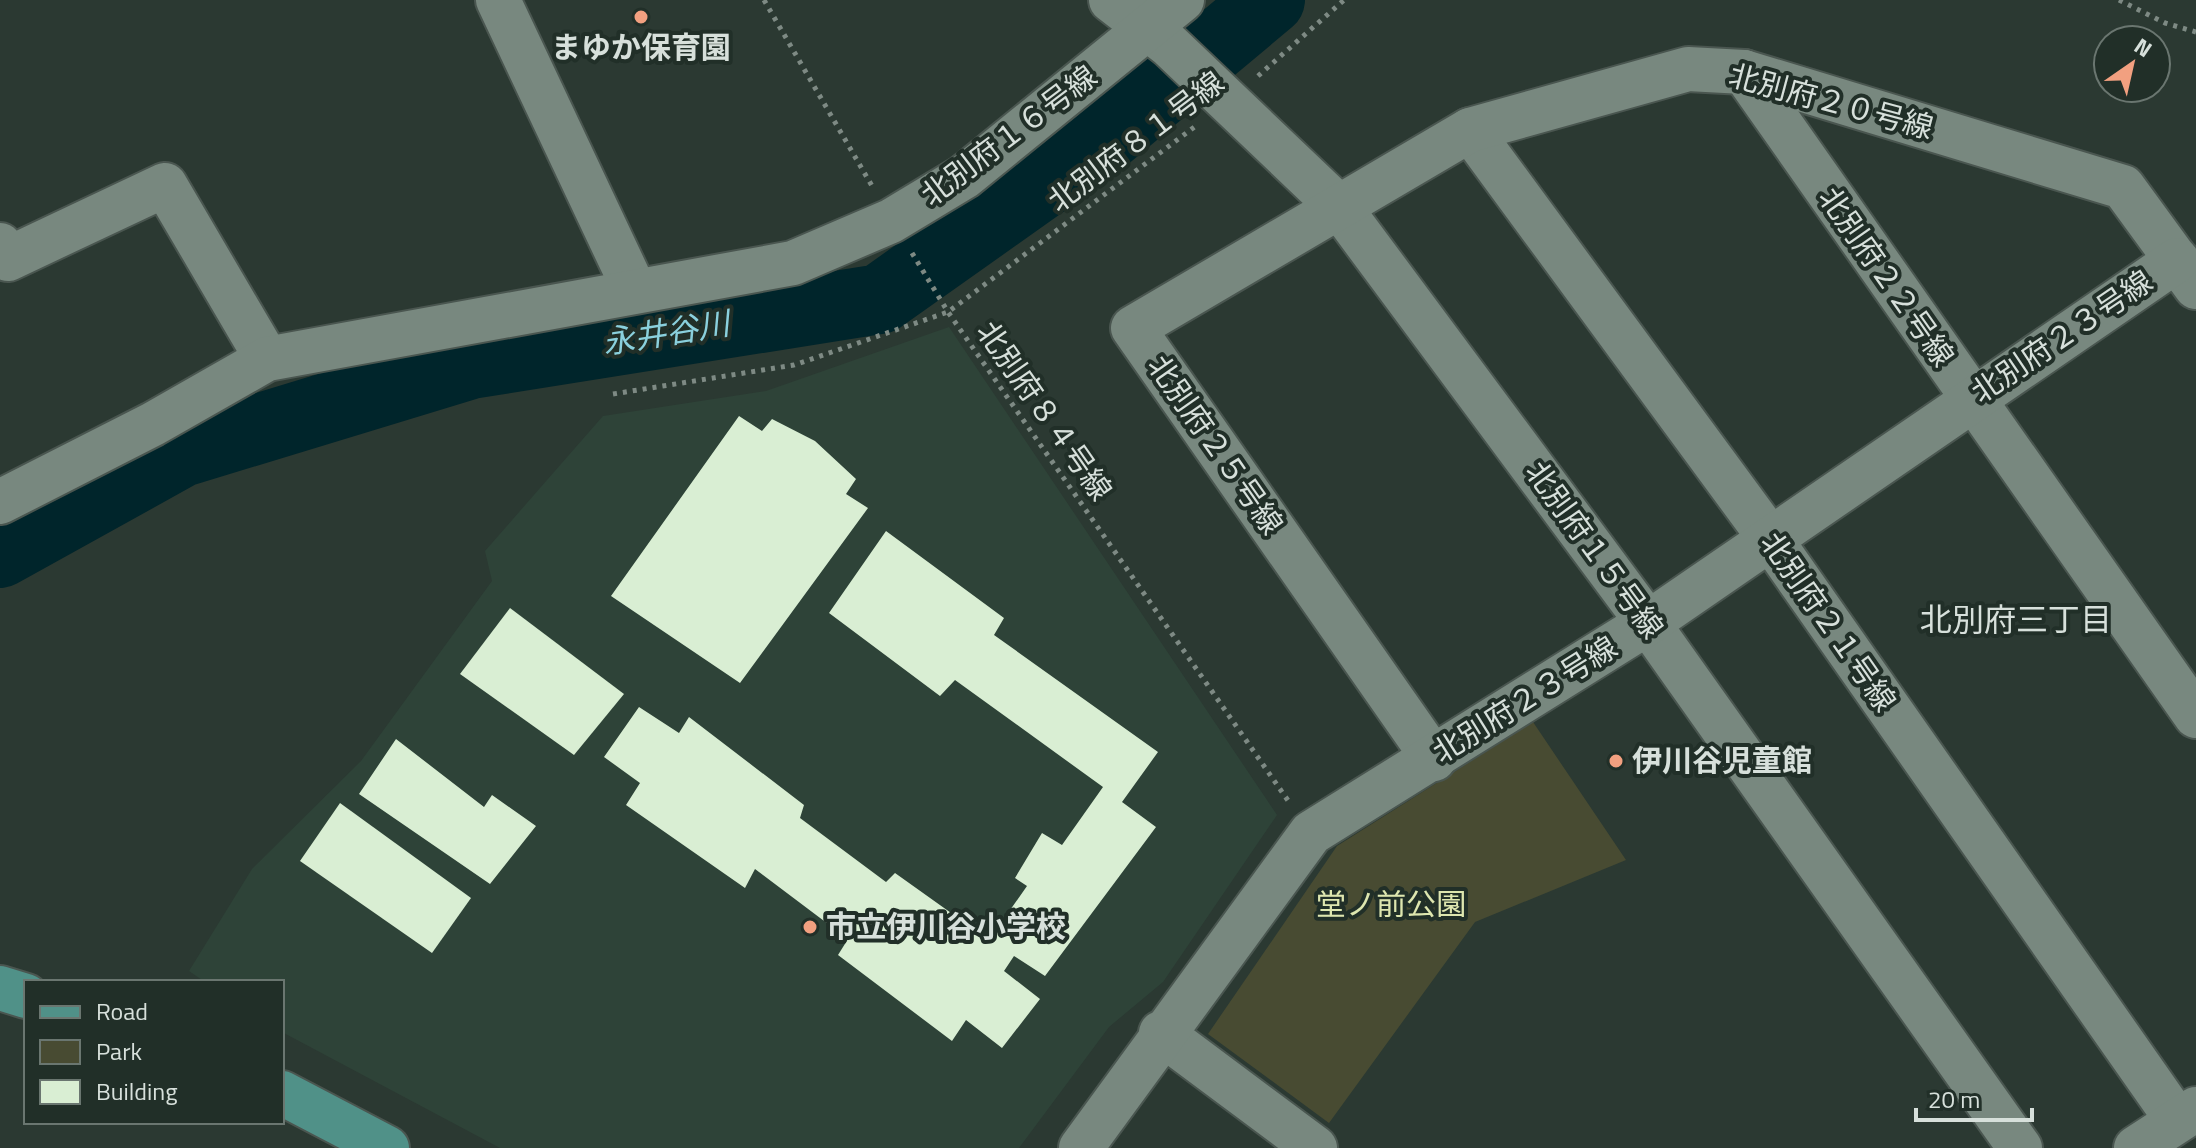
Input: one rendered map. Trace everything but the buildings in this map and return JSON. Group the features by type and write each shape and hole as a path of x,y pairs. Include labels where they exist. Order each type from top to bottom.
{"main road":[{"path":"0,988 24,995"},
{"path":"284,1094 387,1148"}],"street":[{"path":"498,0 635,291"},
{"name":"北別府１５号線","path":"1111,0 1224,96 1341,209 1648,623 2020,1148"},
{"name":"北別府１６号線","path":"0,502 153,424 267,359 793,263 891,221 964,177 1158,38 1182,0"},
{"name":"北別府２０号線","path":"1341,209 1470,130 1688,69 1744,72 2123,187 2186,273"},
{"name":"北別府２２号線","path":"1744,72 2196,716"},
{"name":"北別府２１号線","path":"1470,130 2186,1114"},
{"path":"0,245 8,259 165,185 267,359"},
{"name":"北別府２５号線","path":"1341,209 1133,328 1434,759"},
{"name":"北別府２３号線","path":"1081,1148 1161,1033 1311,833 1648,623 1971,399 2186,273"},
{"path":"1161,1033 1304,1144"},
{"path":"2136,1148 2186,1114"}],"path":[{"name":"北別府８４号線","path":"764,0 891,221 948,312 1311,833"},
{"name":"北別府８１号線","path":"613,394 794,365 948,312 1344,0"},
{"path":"2119,0 2165,23 2196,32"}],"shaded area":[{"path":"949,327 1277,815 1163,982 1109,1027 1019,1148 500,1148 284,1033 284,980 202,980 189,971 252,869 361,761 492,581 485,551 603,416 766,391"}],"green space":[{"name":"堂ノ前公園","path":"1533,722 1626,860 1475,922 1329,1123 1208,1034 1337,846"}],"waterway":[{"name":"永井谷川","path":"0,553 182,452 471,364 880,299 1093,148 1270,0"}],"place":[{"name":"まゆか保育園","path":"641,17"},
{"name":"伊川谷児童館","path":"1616,761"},
{"name":"市立伊川谷小学校","path":"810,927"}],"district":[{"name":"北別府三丁目","path":"2016,620"}]}
